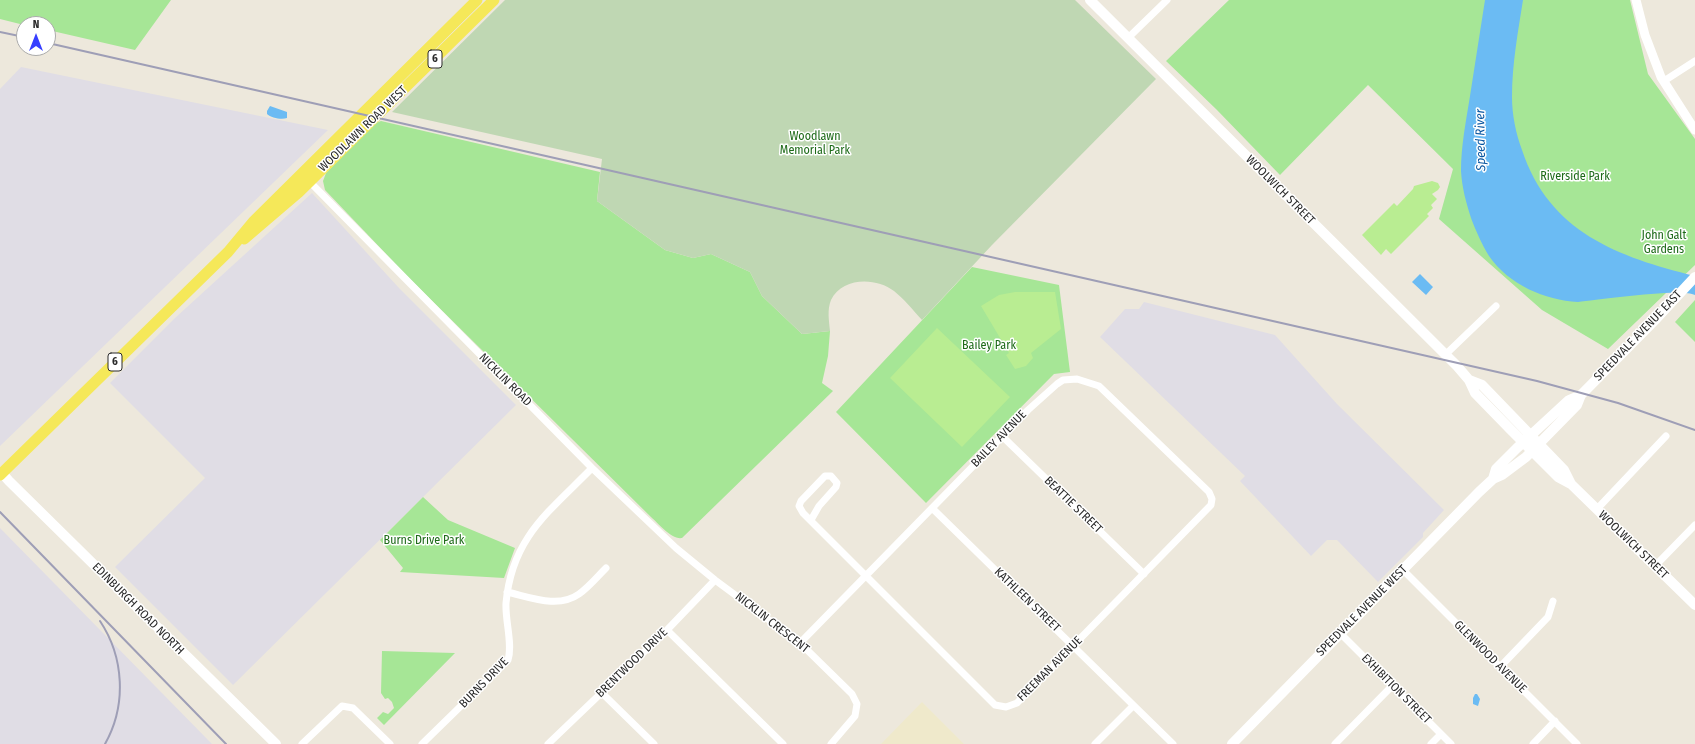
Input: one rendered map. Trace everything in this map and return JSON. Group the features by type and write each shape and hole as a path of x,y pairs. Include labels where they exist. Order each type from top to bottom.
{"main road":[{"name":"WOODLAWN ROAD WEST","path":"306,178 477,0"},
{"name":"WOODLAWN ROAD WEST","path":"1,474 228,252 252,222 306,178 494,0"},
{"name":"WOOLWICH STREET","path":"1090,0 1446,355 1469,380 1475,393 1527,439 1535,448 1564,470 1571,484 1695,605"},
{"name":"SPEEDVALE AVENUE EAST","path":"1527,439 1569,400 1581,395 1695,277"},
{"name":"SPEEDVALE AVENUE EAST","path":"1535,448 1577,405 1581,395"},
{"name":"SPEEDVALE AVENUE WEST","path":"1493,480 1496,469 1527,439"},
{"name":"SPEEDVALE AVENUE WEST","path":"1232,744 1340,633 1493,480 1502,475 1535,448"},
{"name":"EDINBURGH ROAD NORTH","path":"1,474 276,744"}],"street":[{"path":"1128,38 1167,0"},
{"path":"1636,0 1645,35 1664,81 1695,130"},
{"path":"1664,81 1695,61"},
{"name":"NICKLIN ROAD","path":"306,178 592,468 676,548 715,580"},
{"path":"1446,355 1496,306"},
{"name":"BAILEY AVENUE","path":"800,643 1002,436 1057,384 1069,380 1085,380 1099,386 1209,492 1212,499"},
{"name":"BEATTIE STREET","path":"1002,436 1144,574"},
{"path":"1597,509 1666,436"},
{"name":"BURNS DRIVE","path":"422,744 508,660 510,651 506,616 507,592 513,567 529,534 540,520 592,468"},
{"name":"FREEMAN AVENUE","path":"811,520 819,506 836,487 837,483 831,476 825,476 801,501 800,506 803,513 995,705 1006,707 1017,702 1074,646 1211,504 1212,499"},
{"name":"KATHLEEN STREET","path":"932,508 1173,744"},
{"path":"1655,566 1695,525"},
{"path":"507,592 560,602 580,593 606,568"},
{"name":"GLENWOOD AVENUE","path":"1403,570 1577,744"},
{"name":"BRENTWOOD DRIVE","path":"548,744 667,630 715,580"},
{"name":"NICKLIN CRESCENT","path":"715,580 800,643 852,694 858,704 855,716 831,744"},
{"path":"1500,667 1548,617 1553,600"},
{"path":"667,630 783,744"},
{"name":"EXHIBITION STREET","path":"1340,633 1451,744"},
{"path":"1335,744 1392,686"},
{"path":"602,692 654,744"},
{"path":"302,744 342,706 353,708 390,744"},
{"path":"1096,744 1133,706"},
{"path":"1533,744 1555,721"},
{"path":"1431,744 1441,734"}],"shaded area":[{"path":"21,67 328,130 0,446 0,89"},
{"path":"312,193 399,288 516,405 233,685 115,567 205,478 110,383 175,318"},
{"path":"1144,302 1275,335 1337,404 1444,510 1423,533 1423,537 1378,582 1337,540 1327,540 1311,556 1240,481 1245,476 1100,337 1125,309 1139,309"},
{"path":"0,528 212,744 0,744"},
{"path":"922,702 964,744 881,744"}],"green space":[{"path":"0,0 171,0 135,50 56,32 56,16 16,16 16,23 0,19"},
{"name":"Woodlawn Memorial Park","path":"505,0 1075,0 1156,79 992,245 922,320 905,301 887,286 869,282 851,283 836,292 831,300 829,311 830,331 802,334 762,296 750,272 711,254 693,258 665,250 597,201 602,159 392,112"},
{"name":"Riverside Park","path":"1229,0 1630,0 1648,74 1695,139 1695,265 1608,349 1542,310 1439,219 1453,169 1368,85 1280,175 1216,109 1166,61"},
{"path":"381,121 600,172 597,201 665,250 693,258 711,254 750,272 762,296 802,334 830,331 828,356 822,383 833,391 682,538 678,538 670,534 410,279 325,190 323,181 326,173 376,123"},
{"path":"1432,181 1438,183 1440,187 1432,194 1437,199 1431,205 1433,208 1427,214 1429,216 1391,254 1386,249 1381,255 1362,235 1394,203 1397,206 1414,186"},
{"name":"Bailey Park","path":"972,267 1059,285 1070,372 1054,374 926,503 836,412"},
{"path":"1015,292 1055,292 1061,329 1031,353 1033,358 1026,366 1015,369 1006,355 1009,353 981,306 999,295"},
{"path":"1695,300 1695,342 1675,322"},
{"path":"937,328 1010,397 962,447 890,378"},
{"name":"Burns Drive Park","path":"423,497 448,520 515,548 504,578 400,572 403,568 380,540"},
{"path":"382,651 455,653 384,725 377,718 383,712 388,714 394,708 392,702 388,698 385,699 381,693"}],"water":[{"name":"Speed River","path":"1485,0 1523,0 1513,72 1512,104 1516,131 1522,150 1534,178 1550,202 1568,221 1590,237 1639,260 1695,276 1695,295 1687,293 1673,293 1639,295 1578,302 1566,301 1541,294 1517,283 1497,266 1489,256 1479,238 1471,218 1464,195 1461,171 1464,134"},
{"path":"270,106 287,112 287,118 274,118 267,114"},
{"path":"1420,274 1433,287 1426,295 1412,282"},
{"path":"1475,694 1477,694 1480,699 1478,706 1473,704"}],"railway":[{"path":"0,32 16,35"},
{"path":"56,45 1537,381 1618,403 1695,430"},
{"path":"0,512 226,744"},
{"path":"100,621 114,650 120,681 117,713 105,744"}],"park label":[{"name":"John Galt Gardens","path":"1664,243"}]}
